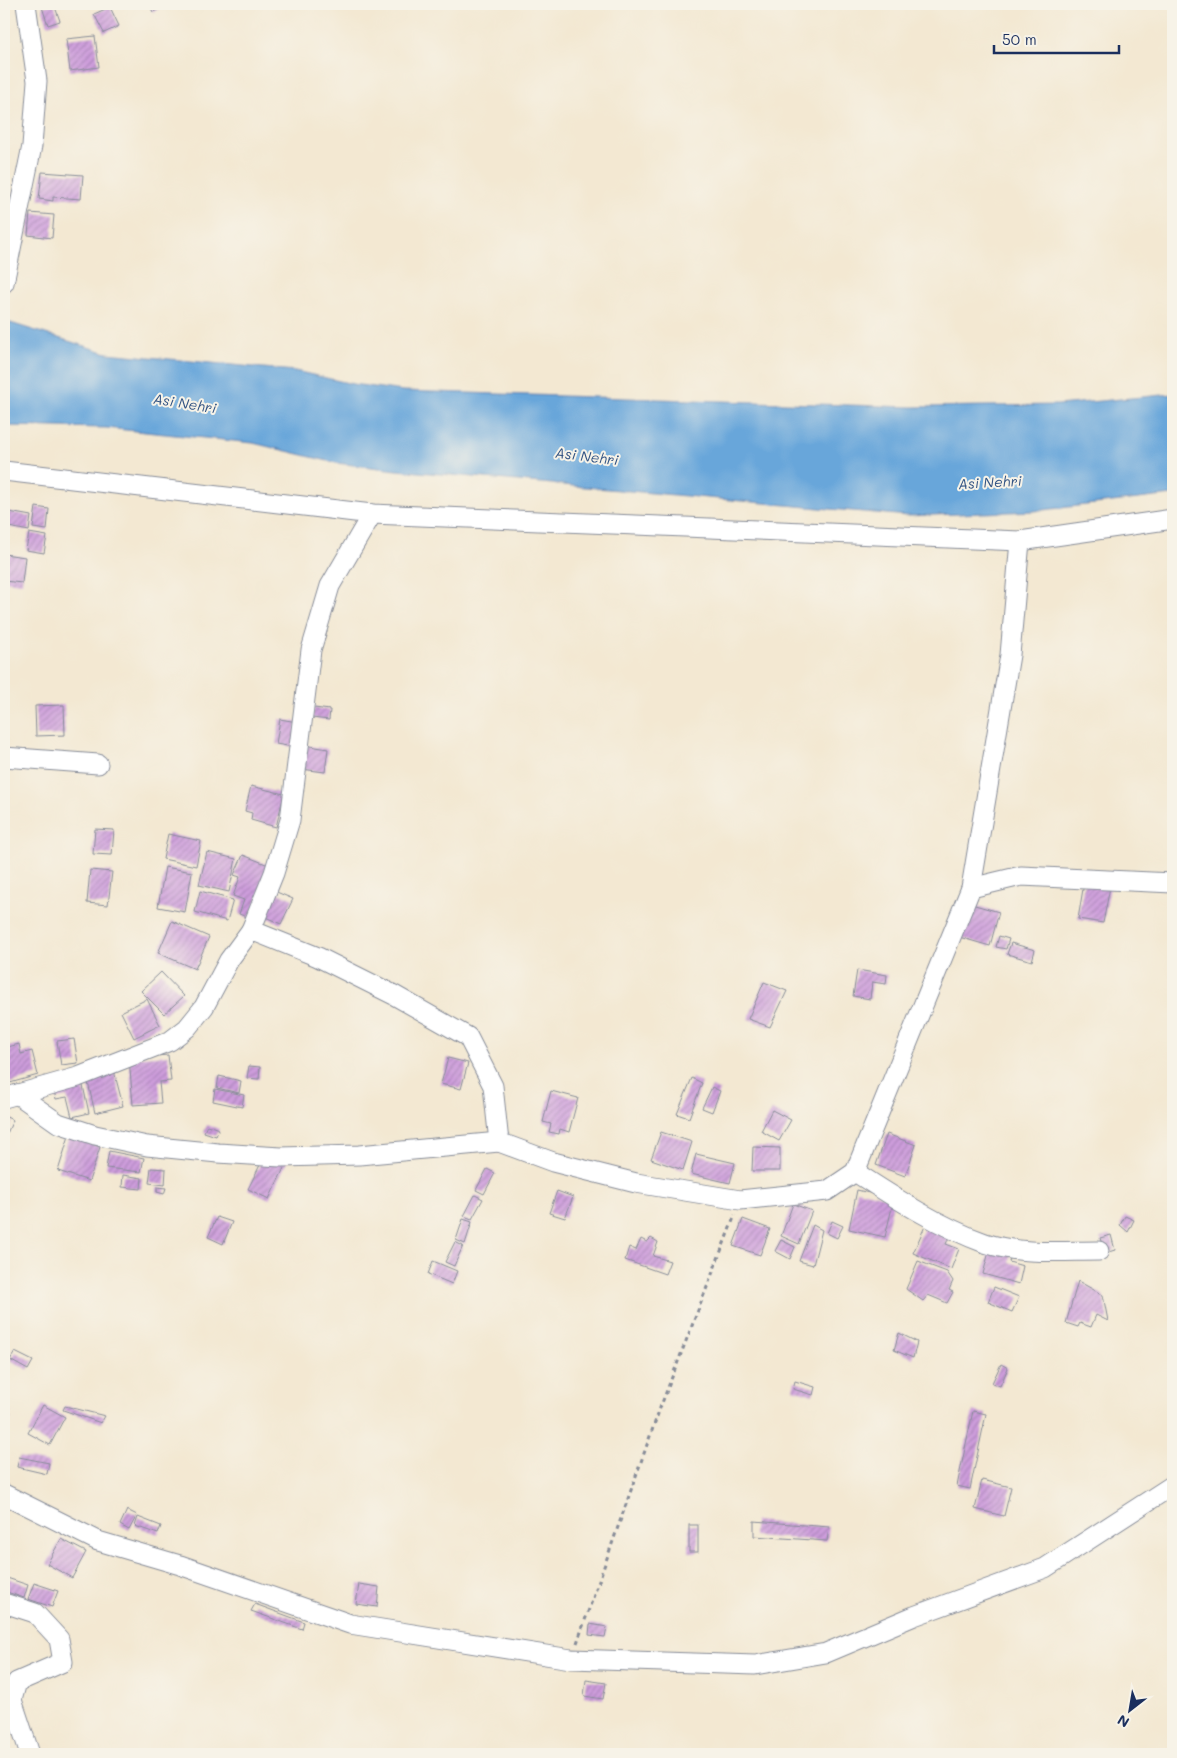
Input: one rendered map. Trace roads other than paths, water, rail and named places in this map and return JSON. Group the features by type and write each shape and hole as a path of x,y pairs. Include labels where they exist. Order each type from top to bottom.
{"street":[{"path":"4,283 32,146 37,81 26,4"},
{"path":"4,471 372,514 1020,541 1173,519"},
{"path":"10,1096 78,1077 170,1041 187,1028 204,1007 229,960 251,930 274,874 290,820 311,650 330,586 372,514"},
{"path":"10,1096 58,1124 95,1135 148,1146 281,1157 358,1155 500,1142 553,1162 636,1183 740,1200 827,1191 855,1172 971,888 1010,655 1020,541"},
{"path":"4,757 98,764"},
{"path":"971,888 1020,876 1173,883"},
{"path":"251,930 318,957 394,995 468,1037 493,1086 500,1142"},
{"path":"855,1172 933,1218 986,1243 1022,1250 1098,1251"},
{"path":"4,1494 98,1541 180,1565 350,1624 571,1659 755,1665 826,1653 914,1616 1044,1568 1173,1485"},
{"path":"4,1603 35,1614 59,1639 62,1655 63,1662 17,1682 12,1700 30,1754"}],"water":[{"name":"Asi Nehri","path":"4,321 107,353 295,371 353,384 403,391 913,407 1058,405 1173,394 1173,495 1034,511 908,516 396,470 336,463 253,443 106,428 4,426"}]}
